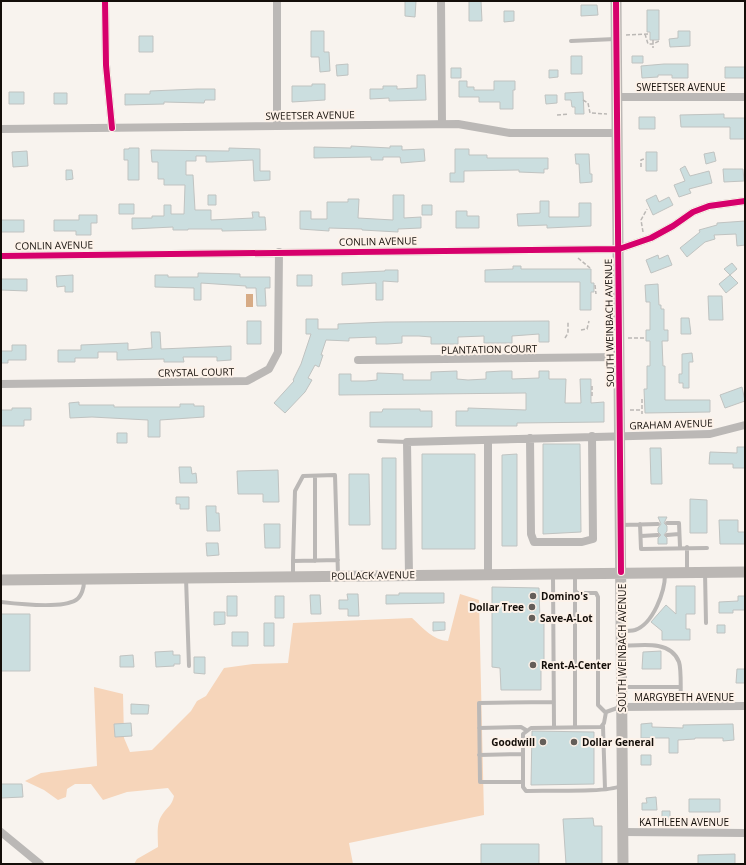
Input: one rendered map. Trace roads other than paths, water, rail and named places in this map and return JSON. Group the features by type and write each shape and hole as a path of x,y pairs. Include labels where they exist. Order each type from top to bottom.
{"street":[{"path":"105,1 106,65 112,128"},
{"path":"277,1 277,125"},
{"path":"441,1 442,124"},
{"name":"SOUTH WEINBACH AVENUE","path":"616,1 620,37 617,133 623,864"},
{"name":"SWEETSER AVENUE","path":"617,97 745,97"},
{"name":"SWEETSER AVENUE","path":"1,129 442,124 472,125 493,131 516,134 617,133"},
{"name":"CONLIN AVENUE","path":"1,256 618,248 650,238 673,226 693,212 709,206 745,201"},
{"name":"CRYSTAL COURT","path":"1,384 247,381 269,369 278,352 279,252"},
{"name":"PLANTATION COURT","path":"358,360 620,357"},
{"name":"GRAHAM AVENUE","path":"407,442 488,442 530,438 710,434 745,426"},
{"path":"530,438 531,534 534,542 582,542 593,539 592,436"},
{"path":"407,442 409,575"},
{"path":"488,442 488,574"},
{"name":"POLLACK AVENUE","path":"1,580 488,574 553,578 575,573 745,572"},
{"name":"MARGYBETH AVENUE","path":"622,707 745,706"},
{"path":"1,832 40,864"},
{"name":"KATHLEEN AVENUE","path":"623,832 745,833"}],"lane":[{"path":"571,41 620,37"},
{"path":"378,441 407,442"},
{"path":"293,576 295,491 303,476 335,475 338,576"},
{"path":"315,476 316,561"},
{"path":"667,523 679,523 680,547"},
{"path":"640,524 641,548 707,548"},
{"path":"620,525 658,524"},
{"path":"667,535 679,534"},
{"path":"641,536 658,535"},
{"path":"687,547 687,572"},
{"path":"293,561 338,560"},
{"path":"621,631 635,630 646,621 659,602 665,586 665,572"},
{"path":"705,572 706,623"},
{"path":"575,573 576,727"},
{"path":"186,578 189,666"},
{"path":"553,578 554,727"},
{"path":"1,602 63,604 76,600 84,589 84,579"},
{"path":"575,590 578,593 596,594 598,597 598,705 606,713"},
{"path":"622,647 645,644 663,647 672,652 679,663 681,707"},
{"path":"622,687 680,687"},
{"path":"523,782 480,782 479,704 554,702"},
{"path":"605,789 603,726 606,713 615,708 622,707"},
{"path":"603,726 531,728 526,730 523,734 523,787 526,790 605,789 616,788 622,785"},
{"path":"479,728 521,727 526,730"},
{"path":"479,755 523,754"}],"place":[{"name":"Domino's","path":"533,596"},
{"name":"Dollar Tree","path":"532,607"},
{"name":"Save-A-Lot","path":"532,618"},
{"name":"Rent-A-Center","path":"533,665"},
{"name":"Goodwill","path":"543,742"},
{"name":"Dollar General","path":"574,742"}]}
